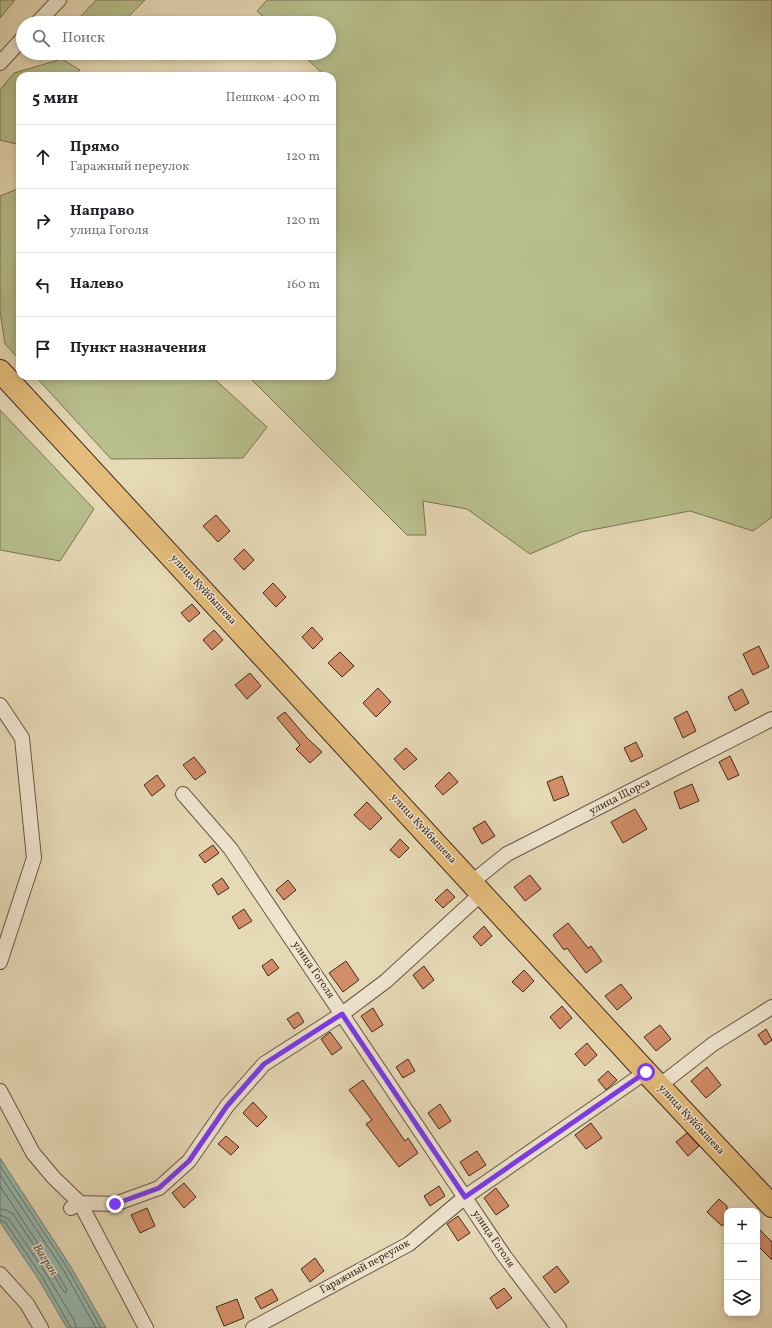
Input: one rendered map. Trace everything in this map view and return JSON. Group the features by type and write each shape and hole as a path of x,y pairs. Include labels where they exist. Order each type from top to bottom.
{"highway":[{"name":"улица Куйбышева","path":"0,371 772,1206"}],"street":[{"path":"44,16 59,0"},
{"path":"0,64 16,46"},
{"path":"0,705 22,738 34,858 0,962"},
{"name":"улица Щорса","path":"76,1205 115,1204 159,1188 189,1161 227,1106 264,1064 342,1014 386,981 477,888 507,854 772,719"},
{"name":"улица Гоголя","path":"183,794 230,848 505,1257 559,1328"},
{"name":"Гаражный переулок","path":"253,1328 409,1244 465,1197 653,1079 772,1008"},
{"path":"0,1092 33,1153 76,1205 146,1328"},
{"path":"0,1274 27,1304 41,1328"}],"green space":[{"path":"0,0 15,0 0,18"},
{"path":"96,0 145,0 129,16 81,16"},
{"path":"267,0 772,0 772,517 753,531 690,511 581,532 530,554 467,509 423,501 426,535 407,535 252,380 336,380 336,72 321,72 308,60 336,60 336,16 262,16 257,11"},
{"path":"59,60 64,60 80,70 78,72 17,72"},
{"path":"16,72 16,144 0,140 0,90"},
{"path":"16,190 16,356 5,344 0,311 0,196"},
{"path":"39,380 215,380 267,427 243,458 111,459"},
{"path":"0,410 94,509 60,561 0,550"}],"water":[{"name":"Вагран","path":"0,1158 71,1267 106,1328 67,1328 39,1280 0,1222"}],"building":[{"path":"216,515 230,531 218,542 203,526"},
{"path":"244,549 254,560 244,570 234,559"},
{"path":"273,583 286,597 276,607 263,593"},
{"path":"192,604 200,613 189,622 181,613"},
{"path":"312,627 323,639 313,649 302,637"},
{"path":"214,630 223,640 212,650 203,640"},
{"path":"759,646 769,667 753,675 743,654"},
{"path":"340,652 354,666 342,677 328,663"},
{"path":"250,673 261,686 247,699 235,685"},
{"path":"378,688 391,702 376,717 363,703"},
{"path":"742,689 749,703 735,711 728,697"},
{"path":"687,711 696,731 683,738 674,718"},
{"path":"285,712 307,738 322,752 310,763 296,749 300,745 277,718"},
{"path":"636,742 643,756 631,762 624,748"},
{"path":"406,748 417,759 404,770 394,759"},
{"path":"730,756 739,775 728,780 719,762"},
{"path":"194,757 206,772 195,780 183,765"},
{"path":"449,772 458,782 443,795 435,786"},
{"path":"157,775 165,786 152,796 144,785"},
{"path":"562,776 569,795 554,801 547,782"},
{"path":"692,784 699,801 680,809 674,792"},
{"path":"367,802 382,818 370,830 354,815"},
{"path":"635,809 647,829 623,843 611,822"},
{"path":"485,821 495,836 482,844 473,828"},
{"path":"400,839 409,848 399,858 390,850"},
{"path":"213,845 219,853 205,863 199,855"},
{"path":"530,875 541,889 525,901 514,887"},
{"path":"222,878 229,888 218,895 212,885"},
{"path":"288,880 296,890 284,900 276,890"},
{"path":"447,889 455,897 443,908 435,900"},
{"path":"244,909 252,921 239,929 232,917"},
{"path":"568,923 588,948 591,946 602,961 586,973 567,948 564,950 553,935"},
{"path":"484,926 492,936 481,946 473,937"},
{"path":"272,959 279,968 268,976 262,966"},
{"path":"346,961 359,980 343,992 329,973"},
{"path":"424,966 434,980 423,989 413,975"},
{"path":"524,970 534,981 523,992 512,982"},
{"path":"621,984 632,998 617,1010 605,996"},
{"path":"562,1006 572,1018 560,1029 550,1017"},
{"path":"373,1008 383,1025 372,1032 361,1016"},
{"path":"298,1012 304,1022 294,1029 287,1019"},
{"path":"660,1025 671,1039 656,1051 644,1037"},
{"path":"766,1029 772,1040 765,1045 758,1035"},
{"path":"330,1032 342,1048 332,1055 321,1039"},
{"path":"587,1043 597,1055 585,1066 575,1054"},
{"path":"408,1059 415,1071 403,1078 396,1067"},
{"path":"707,1067 721,1085 706,1098 691,1081"},
{"path":"608,1071 617,1080 606,1090 598,1080"},
{"path":"363,1080 405,1141 408,1138 418,1153 399,1167 366,1124 372,1120 349,1090"},
{"path":"253,1102 267,1117 257,1127 243,1113"},
{"path":"440,1104 451,1121 439,1129 428,1113"},
{"path":"591,1123 602,1138 586,1149 575,1135"},
{"path":"687,1133 699,1146 688,1156 676,1142"},
{"path":"226,1136 239,1147 231,1155 218,1144"},
{"path":"477,1151 486,1165 469,1176 460,1162"},
{"path":"184,1183 196,1197 184,1208 172,1193"},
{"path":"439,1186 445,1196 430,1206 424,1196"},
{"path":"496,1188 509,1206 496,1215 484,1198"},
{"path":"719,1199 727,1206 727,1208 724,1208 724,1224 722,1226 707,1212"},
{"path":"147,1208 155,1226 140,1233 131,1215"},
{"path":"458,1216 470,1233 458,1241 447,1224"},
{"path":"760,1230 772,1242 772,1260 760,1248"},
{"path":"315,1258 324,1271 310,1282 301,1269"},
{"path":"557,1266 569,1282 555,1293 543,1277"},
{"path":"504,1288 512,1298 497,1309 490,1298"},
{"path":"272,1289 278,1300 261,1309 255,1298"},
{"path":"237,1299 244,1318 224,1326 216,1307"}],"route":[{"path":"115,1204 159,1188 189,1161 227,1106 264,1064 342,1014 465,1197 646,1072"}]}
